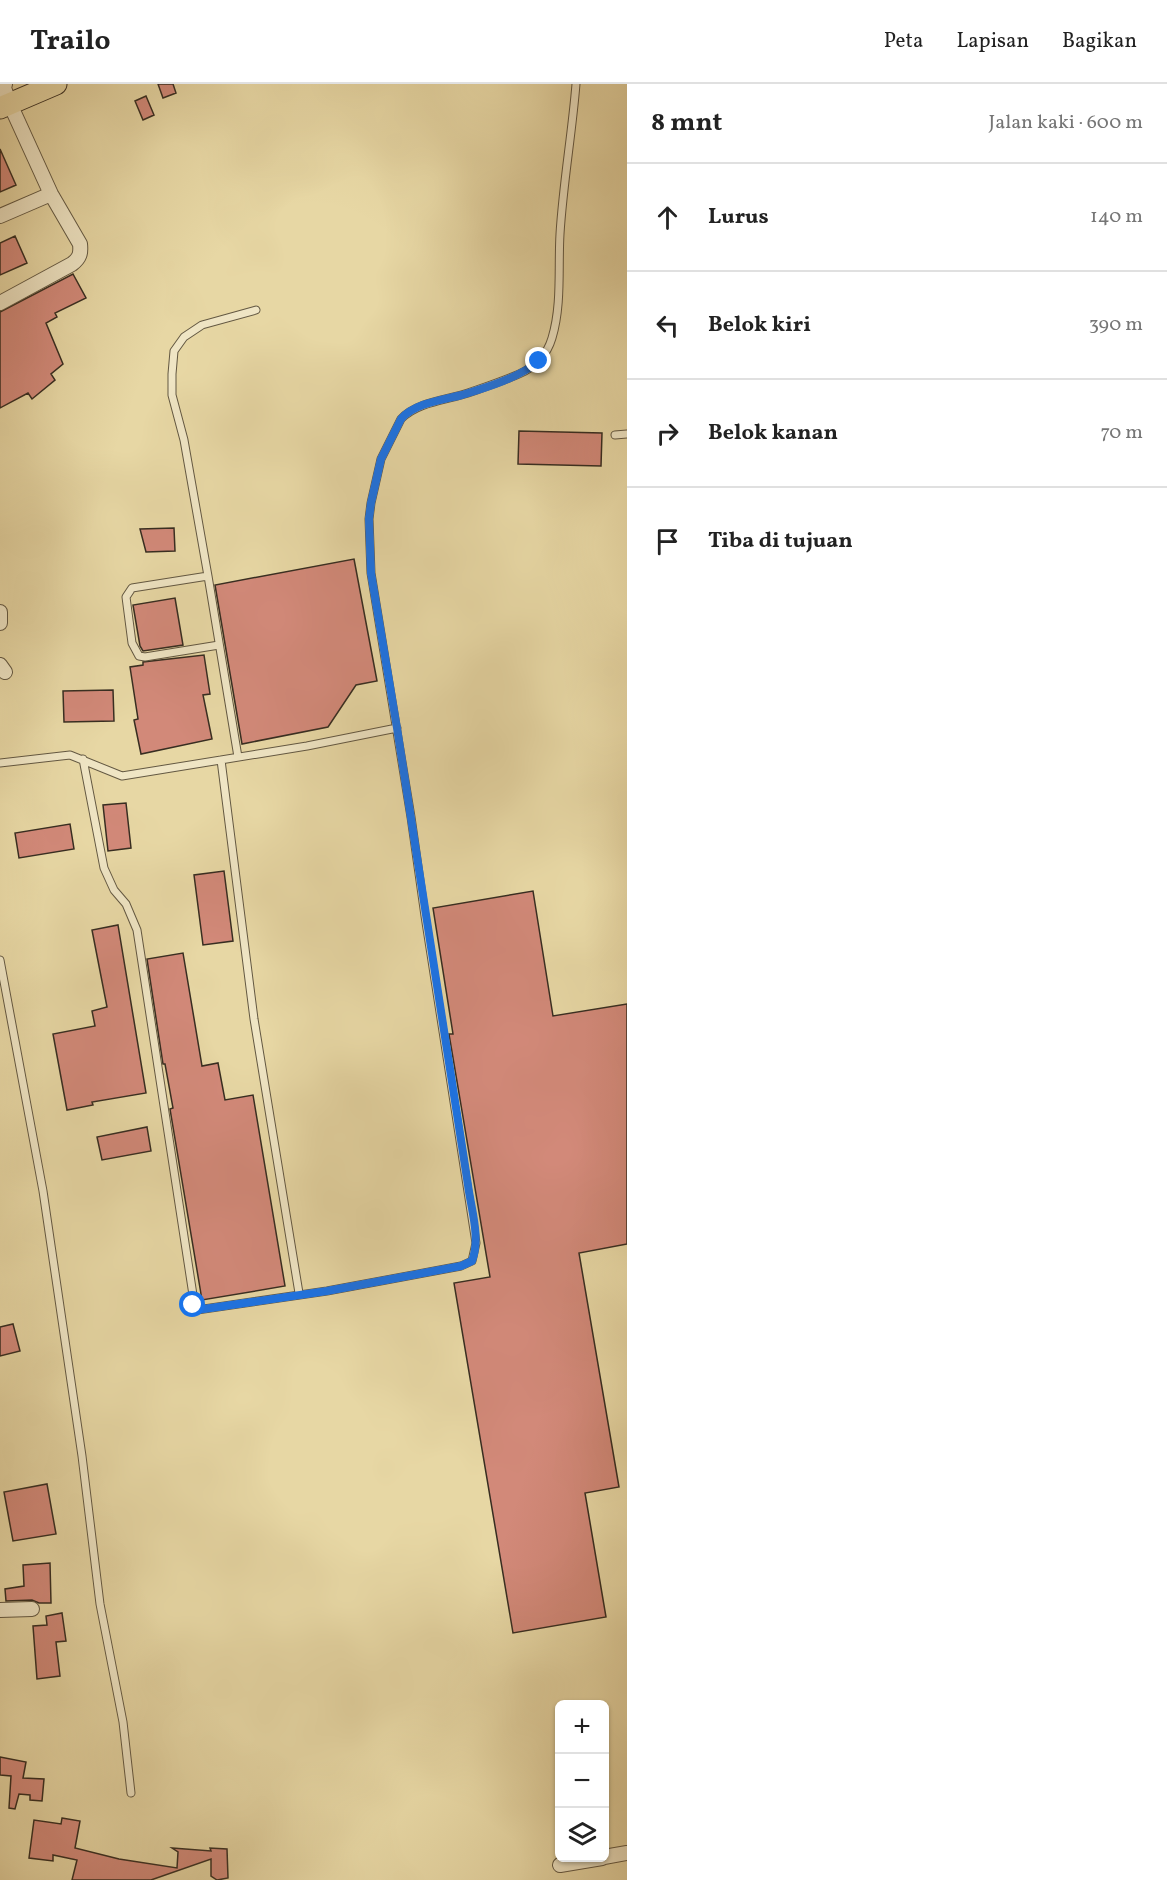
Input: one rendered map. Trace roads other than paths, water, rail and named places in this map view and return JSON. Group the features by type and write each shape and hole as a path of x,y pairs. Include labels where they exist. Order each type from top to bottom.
{"main road":[{"path":"5,99 56,84"}],"street":[{"path":"0,303 55,274 78,259 81,252 80,244 51,194 5,99"},
{"path":"0,216 51,194"},
{"path":"0,612 0,623"},
{"path":"0,1610 32,1609"},
{"path":"609,1856 627,1853"},
{"path":"560,1865 576,1862"}],"lane":[{"path":"83,759 104,868 114,890 126,904 137,930 193,1305 197,1310 299,1293 327,1291 461,1266 472,1261 477,1243 371,573 369,519 381,459 401,419 406,414 416,408 469,393 519,374 530,368 544,355 552,337 558,300 560,232 576,84"},
{"path":"238,757 184,440 172,394 174,351 184,337 202,325 256,310"},
{"path":"615,435 627,434"},
{"path":"208,576 132,588 126,597 132,643 139,656 145,657 219,645"},
{"path":"0,763 70,755 122,776 307,746 397,728"},
{"path":"221,760 254,1019 299,1293"},
{"path":"0,960 4,1009 43,1191 82,1456 100,1604 123,1722 131,1793"}]}
